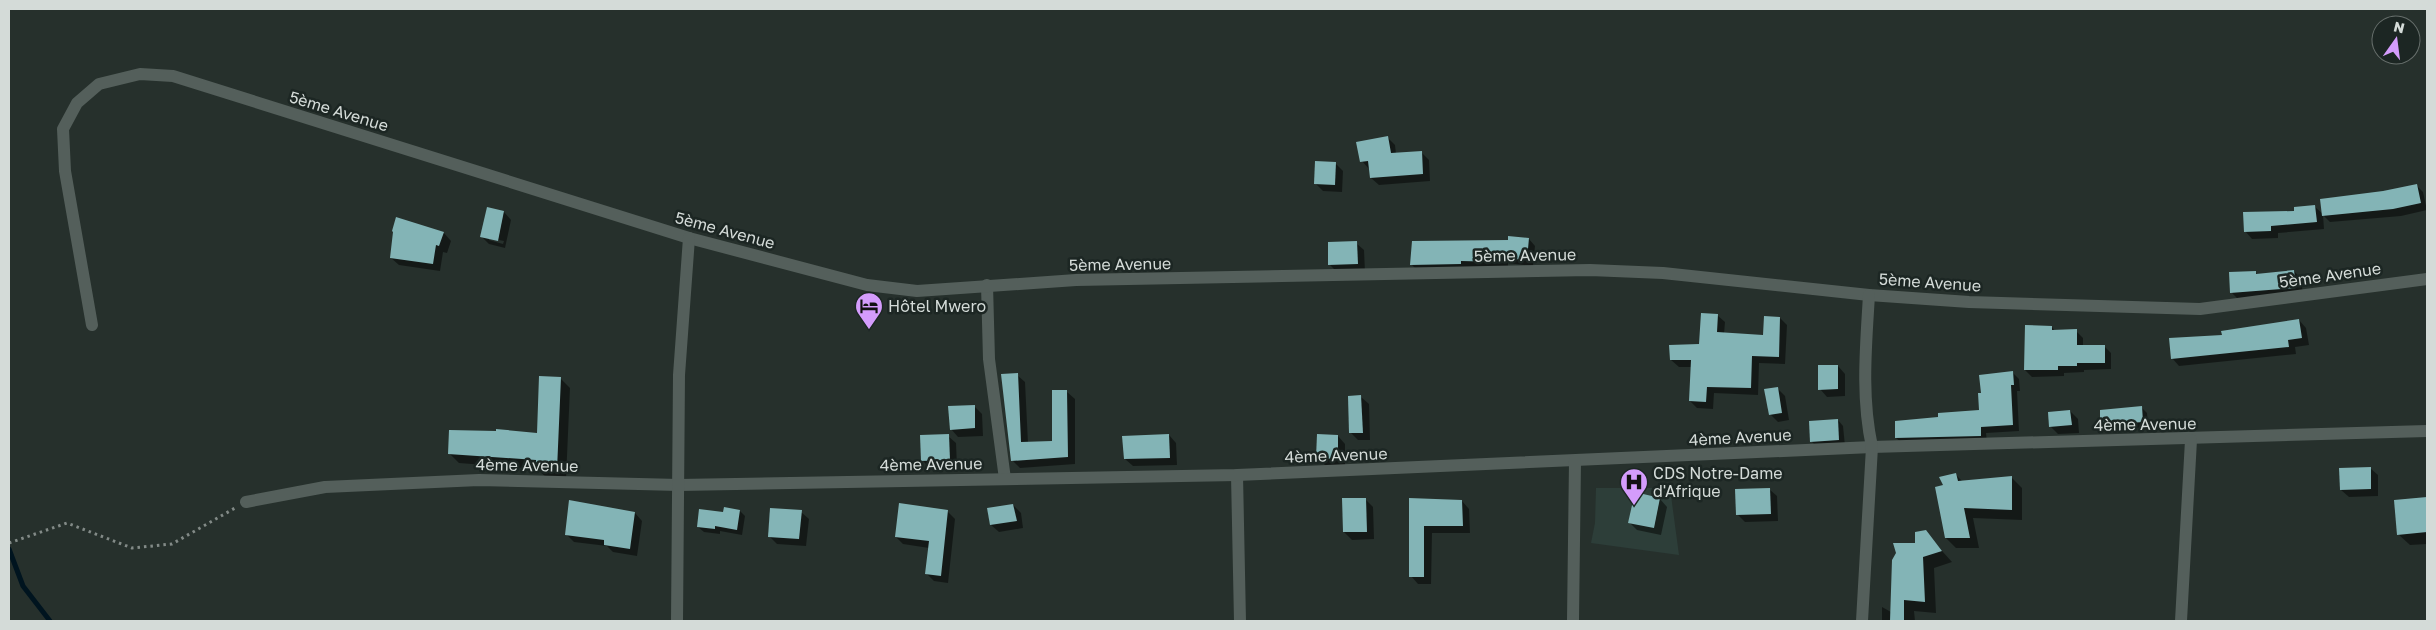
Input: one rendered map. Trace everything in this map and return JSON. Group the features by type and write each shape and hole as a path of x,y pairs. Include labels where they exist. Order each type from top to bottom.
{"street":[{"name":"5ème Avenue","path":"92,325 65,171 64,129 77,102 99,84 140,74 173,76 689,238 867,285 917,291 1076,280 1590,270 1664,272 1869,295 1969,302 2200,309 2427,279"},
{"path":"677,621 679,375 689,238"},
{"path":"987,285 989,360 1005,479"},
{"path":"1862,621 1872,447 1866,419 1864,378 1869,295"},
{"name":"4ème Avenue","path":"246,502 326,486 469,480 679,484 1237,475 1872,447 2191,440 2427,432"},
{"path":"2181,621 2191,440"},
{"path":"1573,621 1575,461"},
{"path":"1237,475 1240,621"}],"path":[{"path":"9,543 67,524 132,548 172,544 246,502"}],"shaded area":[{"name":"CDS Notre-Dame d'Afrique","path":"1596,488 1670,488 1679,555 1591,543 1595,523"}],"building":[{"path":"1388,136 1391,153 1422,151 1423,174 1370,178 1368,161 1360,162 1356,142"},
{"path":"1315,161 1336,162 1335,185 1314,184"},
{"path":"2417,184 2421,203 2393,209 2322,216 2320,199 2383,191"},
{"path":"2315,205 2317,222 2271,226 2271,231 2244,232 2243,212 2294,211 2294,207"},
{"path":"487,207 504,211 498,241 480,237"},
{"path":"396,217 444,232 439,246 436,245 433,264 390,258 392,231"},
{"path":"1508,236 1529,238 1527,260 1502,258 1502,262 1461,261 1461,264 1410,265 1412,241 1508,240"},
{"path":"1357,241 1358,264 1328,265 1328,242"},
{"path":"2294,270 2296,288 2230,293 2229,272 2256,271 2256,274"},
{"path":"1701,313 1718,314 1717,332 1763,335 1764,316 1780,317 1779,357 1752,356 1751,388 1707,387 1706,402 1689,401 1691,360 1670,360 1669,345 1699,344"},
{"path":"2299,319 2302,338 2288,340 2289,347 2171,359 2169,338 2222,335 2221,331"},
{"path":"2025,325 2052,326 2052,330 2077,329 2077,345 2105,345 2105,363 2077,363 2077,366 2058,366 2058,370 2024,370"},
{"path":"1818,365 1838,365 1838,389 1818,390"},
{"path":"2013,371 2014,385 2011,385 2013,425 1981,427 1981,436 1895,438 1895,421 1938,417 1938,413 1979,410 1978,393 1981,393 1979,375"},
{"path":"1018,373 1021,442 1052,441 1052,390 1067,390 1068,457 1011,461 1001,374"},
{"path":"539,376 561,377 557,470 536,469 536,460 448,454 449,430 496,431 496,429 537,433"},
{"path":"1778,387 1782,413 1769,415 1764,389"},
{"path":"1361,395 1363,433 1349,433 1348,396"},
{"path":"975,405 975,428 950,430 948,406"},
{"path":"2142,406 2143,422 2100,425 2100,410"},
{"path":"2070,410 2072,425 2049,427 2048,412"},
{"path":"1838,419 1839,440 1810,442 1809,421"},
{"path":"949,434 950,460 921,461 920,435"},
{"path":"1169,434 1170,458 1124,459 1122,436"},
{"path":"1317,434 1338,435 1338,459 1316,458"},
{"path":"2371,467 2371,489 2340,490 2339,468"},
{"path":"1956,473 1958,481 2012,476 2012,510 1964,508 1970,538 1945,538 1935,487 1943,485 1939,477"},
{"path":"1770,488 1771,514 1736,515 1735,489"},
{"path":"1635,492 1660,498 1654,528 1628,523"},
{"path":"2427,497 2427,532 2397,535 2394,500"},
{"path":"1342,498 1366,498 1367,532 1343,532"},
{"path":"1409,498 1462,500 1463,526 1424,526 1424,577 1409,577"},
{"path":"569,500 635,512 630,549 604,545 604,540 565,535"},
{"path":"899,503 948,510 941,576 925,574 929,541 895,537"},
{"path":"1013,504 1017,521 990,525 987,508"},
{"path":"724,507 740,510 737,530 715,526 715,529 697,527 699,509 723,512"},
{"path":"770,508 802,510 799,539 768,537"},
{"path":"1926,530 1942,551 1923,557 1925,602 1904,600 1904,621 1890,621 1892,560 1896,553 1893,543 1915,543 1915,532"}],"waterway":[{"path":"9,549 23,586 50,621"}],"place":[{"name":"Hôtel Mwero","path":"869,330"},
{"name":"CDS Notre-Dame d'Afrique","path":"1634,506"}]}
